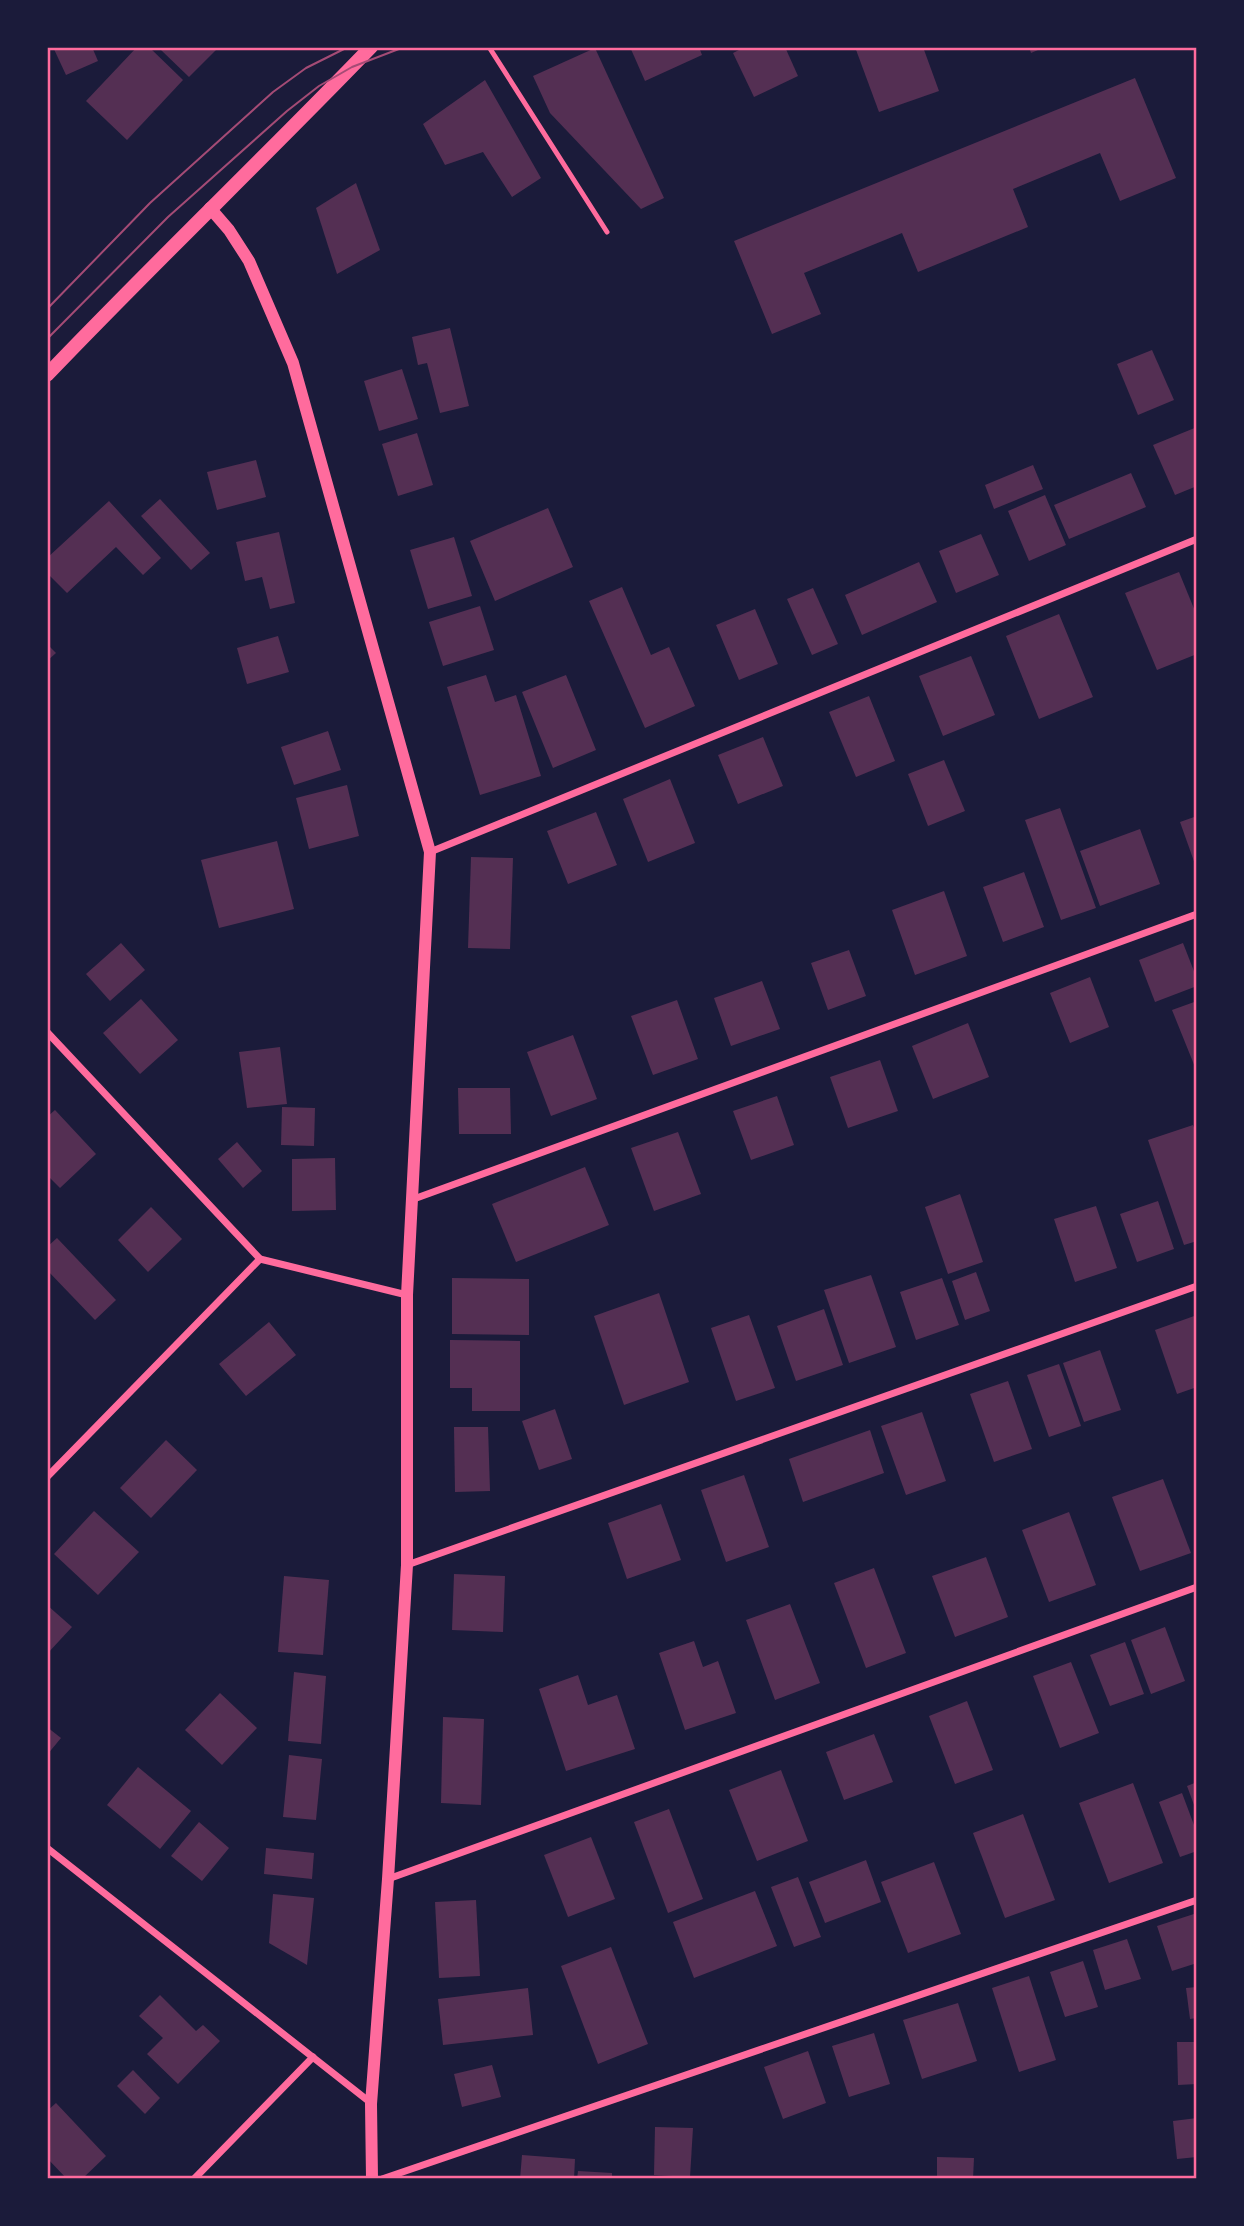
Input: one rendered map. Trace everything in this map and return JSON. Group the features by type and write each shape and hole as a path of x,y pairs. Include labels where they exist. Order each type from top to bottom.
{"main road":[{"path":"47,375 371,47"}],"street":[{"path":"210,208 229,230 249,261 293,363 430,852 407,1296 407,1565 371,2104 372,2179"},
{"path":"430,852 1197,539"},
{"path":"411,1200 1197,914"},
{"path":"47,1032 260,1259 407,1296"},
{"path":"47,1477 260,1259"},
{"path":"407,1565 1197,1286"},
{"path":"388,1879 1197,1587"},
{"path":"47,1848 371,2104"},
{"path":"382,2179 1197,1900"},
{"path":"194,2179 313,2057"}],"lane":[{"path":"489,47 607,233"}],"building":[{"path":"53,47 92,47 98,61 66,75"},
{"path":"137,47 149,47 183,80 127,140 86,101"},
{"path":"164,47 219,47 189,77 161,50"},
{"path":"630,47 699,47 702,55 645,81"},
{"path":"745,47 785,47 798,76 754,97 733,53"},
{"path":"855,47 923,47 939,91 879,112"},
{"path":"1029,47 1045,47 1031,53"},
{"path":"595,48 664,198 641,209 550,113 533,76"},
{"path":"1135,78 1176,178 1120,201 1100,153 1013,189 1028,227 918,272 902,233 804,273 821,314 772,334 734,241"},
{"path":"485,80 541,178 512,197 483,152 445,165 423,124"},
{"path":"356,183 380,250 337,274 316,208"},
{"path":"450,328 469,406 440,413 427,363 418,365 412,337"},
{"path":"1152,350 1174,400 1138,415 1117,364"},
{"path":"402,369 418,419 379,431 364,381"},
{"path":"1197,427 1197,486 1175,495 1153,445"},
{"path":"417,433 433,485 398,496 382,444"},
{"path":"256,460 266,497 217,510 207,472"},
{"path":"1033,465 1043,489 994,509 985,485"},
{"path":"1131,473 1146,507 1069,539 1054,505"},
{"path":"1045,495 1066,545 1029,561 1008,511"},
{"path":"160,499 210,553 191,570 141,516"},
{"path":"109,501 161,558 143,575 116,547 67,593 47,573 47,558"},
{"path":"548,508 573,567 495,601 470,541"},
{"path":"279,532 295,603 270,609 262,577 245,581 236,542"},
{"path":"981,534 999,575 956,593 939,551"},
{"path":"454,537 472,596 428,609 410,550"},
{"path":"919,562 937,602 862,635 845,595"},
{"path":"1179,572 1197,616 1197,654 1157,670 1125,593"},
{"path":"622,587 651,655 669,647 695,706 645,728 589,601"},
{"path":"813,588 838,644 812,655 787,599"},
{"path":"480,606 494,650 443,666 429,622"},
{"path":"755,609 778,664 739,680 716,625"},
{"path":"1059,614 1093,697 1039,719 1006,636"},
{"path":"278,636 289,672 247,684 237,648"},
{"path":"47,644 56,653 47,661"},
{"path":"971,656 995,715 943,736 919,676"},
{"path":"486,675 495,702 516,695 541,776 480,795 447,687"},
{"path":"566,675 596,750 553,768 522,692"},
{"path":"869,696 895,761 856,777 829,712"},
{"path":"328,731 341,770 294,785 281,747"},
{"path":"763,737 783,786 738,804 718,755"},
{"path":"944,760 965,811 928,826 908,774"},
{"path":"670,779 695,843 648,862 623,799"},
{"path":"347,785 359,836 309,849 296,798"},
{"path":"1060,808 1096,908 1061,920 1025,820"},
{"path":"596,812 617,865 568,884 547,831"},
{"path":"1197,816 1197,867 1196,867 1180,822"},
{"path":"1140,829 1160,884 1100,906 1080,851"},
{"path":"277,841 294,909 219,928 201,860"},
{"path":"471,857 513,858 510,949 468,948"},
{"path":"1024,872 1044,927 1003,942 983,887"},
{"path":"944,891 967,956 915,975 892,910"},
{"path":"121,943 145,970 110,1001 86,974"},
{"path":"1183,943 1197,979 1197,986 1155,1002 1139,960"},
{"path":"849,950 866,996 828,1010 811,963"},
{"path":"1090,977 1109,1027 1070,1043 1050,993"},
{"path":"762,981 780,1029 731,1046 714,998"},
{"path":"141,999 178,1040 140,1074 103,1033"},
{"path":"677,1000 698,1059 653,1075 631,1016"},
{"path":"1197,1001 1197,1072 1172,1010"},
{"path":"968,1023 989,1077 933,1099 912,1046"},
{"path":"573,1035 597,1099 551,1116 527,1052"},
{"path":"280,1047 287,1104 247,1108 239,1052"},
{"path":"880,1060 898,1111 848,1128 830,1077"},
{"path":"458,1088 510,1088 511,1134 459,1134"},
{"path":"777,1096 794,1145 751,1160 733,1111"},
{"path":"282,1107 315,1108 314,1146 281,1145"},
{"path":"55,1110 96,1154 60,1188 47,1175 47,1117"},
{"path":"1193,1125 1197,1136 1197,1241 1184,1245 1148,1140"},
{"path":"678,1132 701,1194 654,1211 631,1148"},
{"path":"237,1142 262,1171 243,1188 218,1159"},
{"path":"335,1158 336,1210 292,1211 292,1159"},
{"path":"585,1167 609,1225 516,1262 492,1204"},
{"path":"960,1194 983,1262 948,1274 925,1207"},
{"path":"1158,1201 1174,1249 1137,1262 1120,1214"},
{"path":"1096,1206 1117,1268 1075,1282 1054,1219"},
{"path":"151,1207 182,1239 148,1272 118,1240"},
{"path":"57,1238 116,1300 95,1320 47,1270 47,1247"},
{"path":"976,1272 990,1311 965,1320 952,1281"},
{"path":"871,1275 896,1347 849,1363 824,1290"},
{"path":"452,1278 529,1279 529,1335 452,1334"},
{"path":"942,1278 959,1325 916,1340 900,1292"},
{"path":"659,1293 689,1382 624,1405 594,1316"},
{"path":"824,1309 843,1365 796,1381 777,1326"},
{"path":"749,1315 775,1388 736,1401 711,1328"},
{"path":"1197,1315 1197,1387 1177,1394 1155,1330"},
{"path":"269,1322 296,1355 246,1396 219,1364"},
{"path":"450,1340 520,1341 520,1411 472,1411 472,1388 450,1388"},
{"path":"1100,1350 1121,1410 1084,1422 1063,1363"},
{"path":"1059,1364 1081,1426 1049,1437 1027,1375"},
{"path":"1008,1381 1032,1449 994,1462 970,1394"},
{"path":"555,1409 572,1459 539,1470 522,1421"},
{"path":"922,1412 946,1481 906,1495 881,1426"},
{"path":"454,1427 488,1427 490,1491 455,1492"},
{"path":"870,1430 884,1473 803,1502 789,1459"},
{"path":"166,1440 197,1470 151,1518 120,1488"},
{"path":"744,1475 769,1547 726,1562 701,1490"},
{"path":"1163,1479 1191,1553 1140,1571 1112,1497"},
{"path":"661,1504 681,1560 627,1579 608,1523"},
{"path":"94,1511 139,1552 98,1595 54,1554"},
{"path":"1069,1512 1096,1585 1049,1602 1022,1530"},
{"path":"986,1557 1008,1617 955,1637 932,1576"},
{"path":"874,1568 906,1653 866,1668 834,1583"},
{"path":"454,1574 505,1576 503,1632 452,1630"},
{"path":"284,1576 329,1580 323,1655 278,1652"},
{"path":"790,1604 820,1683 775,1700 746,1620"},
{"path":"47,1605 72,1627 47,1654"},
{"path":"1165,1627 1185,1681 1151,1694 1131,1640"},
{"path":"694,1641 703,1667 718,1661 736,1713 685,1730 659,1653"},
{"path":"1125,1642 1144,1694 1110,1706 1090,1655"},
{"path":"1071,1662 1099,1733 1060,1748 1033,1676"},
{"path":"294,1672 326,1676 321,1744 288,1741"},
{"path":"578,1675 588,1705 617,1695 635,1749 566,1771 539,1689"},
{"path":"220,1693 257,1728 222,1765 185,1730"},
{"path":"967,1701 993,1770 955,1784 929,1716"},
{"path":"443,1717 484,1719 481,1805 441,1803"},
{"path":"47,1727 61,1738 47,1755"},
{"path":"874,1734 893,1782 844,1800 826,1752"},
{"path":"289,1755 322,1759 316,1820 283,1817"},
{"path":"138,1767 191,1811 160,1849 107,1805"},
{"path":"781,1770 808,1841 757,1861 729,1790"},
{"path":"1197,1782 1197,1813 1187,1786"},
{"path":"1133,1783 1163,1863 1109,1883 1079,1803"},
{"path":"1182,1793 1197,1833 1197,1851 1180,1857 1159,1802"},
{"path":"669,1809 703,1899 668,1913 634,1822"},
{"path":"1023,1814 1055,1900 1005,1918 973,1833"},
{"path":"199,1822 229,1848 202,1881 171,1856"},
{"path":"591,1837 615,1899 568,1917 544,1855"},
{"path":"266,1848 314,1853 312,1879 264,1874"},
{"path":"866,1860 881,1902 825,1923 809,1882"},
{"path":"934,1862 961,1934 908,1953 881,1882"},
{"path":"798,1877 821,1937 794,1947 771,1887"},
{"path":"755,1891 777,1946 694,1978 673,1922"},
{"path":"273,1894 314,1898 307,1965 269,1943"},
{"path":"476,1900 480,1976 439,1978 435,1902"},
{"path":"1197,1913 1197,1963 1172,1971 1157,1926"},
{"path":"1127,1939 1141,1979 1105,1990 1093,1950"},
{"path":"611,1947 648,2044 598,2064 561,1966"},
{"path":"1083,1961 1098,2007 1065,2017 1050,1972"},
{"path":"1029,1976 1056,2060 1019,2072 992,1988"},
{"path":"1197,1987 1197,2018 1190,2019 1186,1988"},
{"path":"528,1988 533,2035 443,2045 438,1999"},
{"path":"160,1995 196,2031 203,2025 220,2041 178,2084 147,2054 163,2038 139,2016"},
{"path":"958,2003 977,2061 922,2079 903,2020"},
{"path":"874,2033 890,2084 849,2097 832,2046"},
{"path":"1177,2042 1197,2042 1197,2084 1178,2085"},
{"path":"808,2051 826,2103 783,2119 764,2067"},
{"path":"492,2065 501,2097 462,2107 454,2074"},
{"path":"133,2070 160,2098 145,2114 117,2086"},
{"path":"56,2103 106,2156 82,2179 67,2179 47,2158 47,2111"},
{"path":"1197,2118 1197,2157 1177,2159 1173,2121"},
{"path":"655,2127 693,2128 690,2177 654,2175"},
{"path":"522,2155 575,2159 574,2179 520,2179"},
{"path":"937,2157 974,2158 973,2179 937,2179"},
{"path":"578,2171 612,2173 612,2179 577,2179"}],"tram line":[{"path":"47,309 150,203 273,92 306,68 348,47"},
{"path":"47,339 168,217 287,111 319,86 352,67 404,47"}]}
